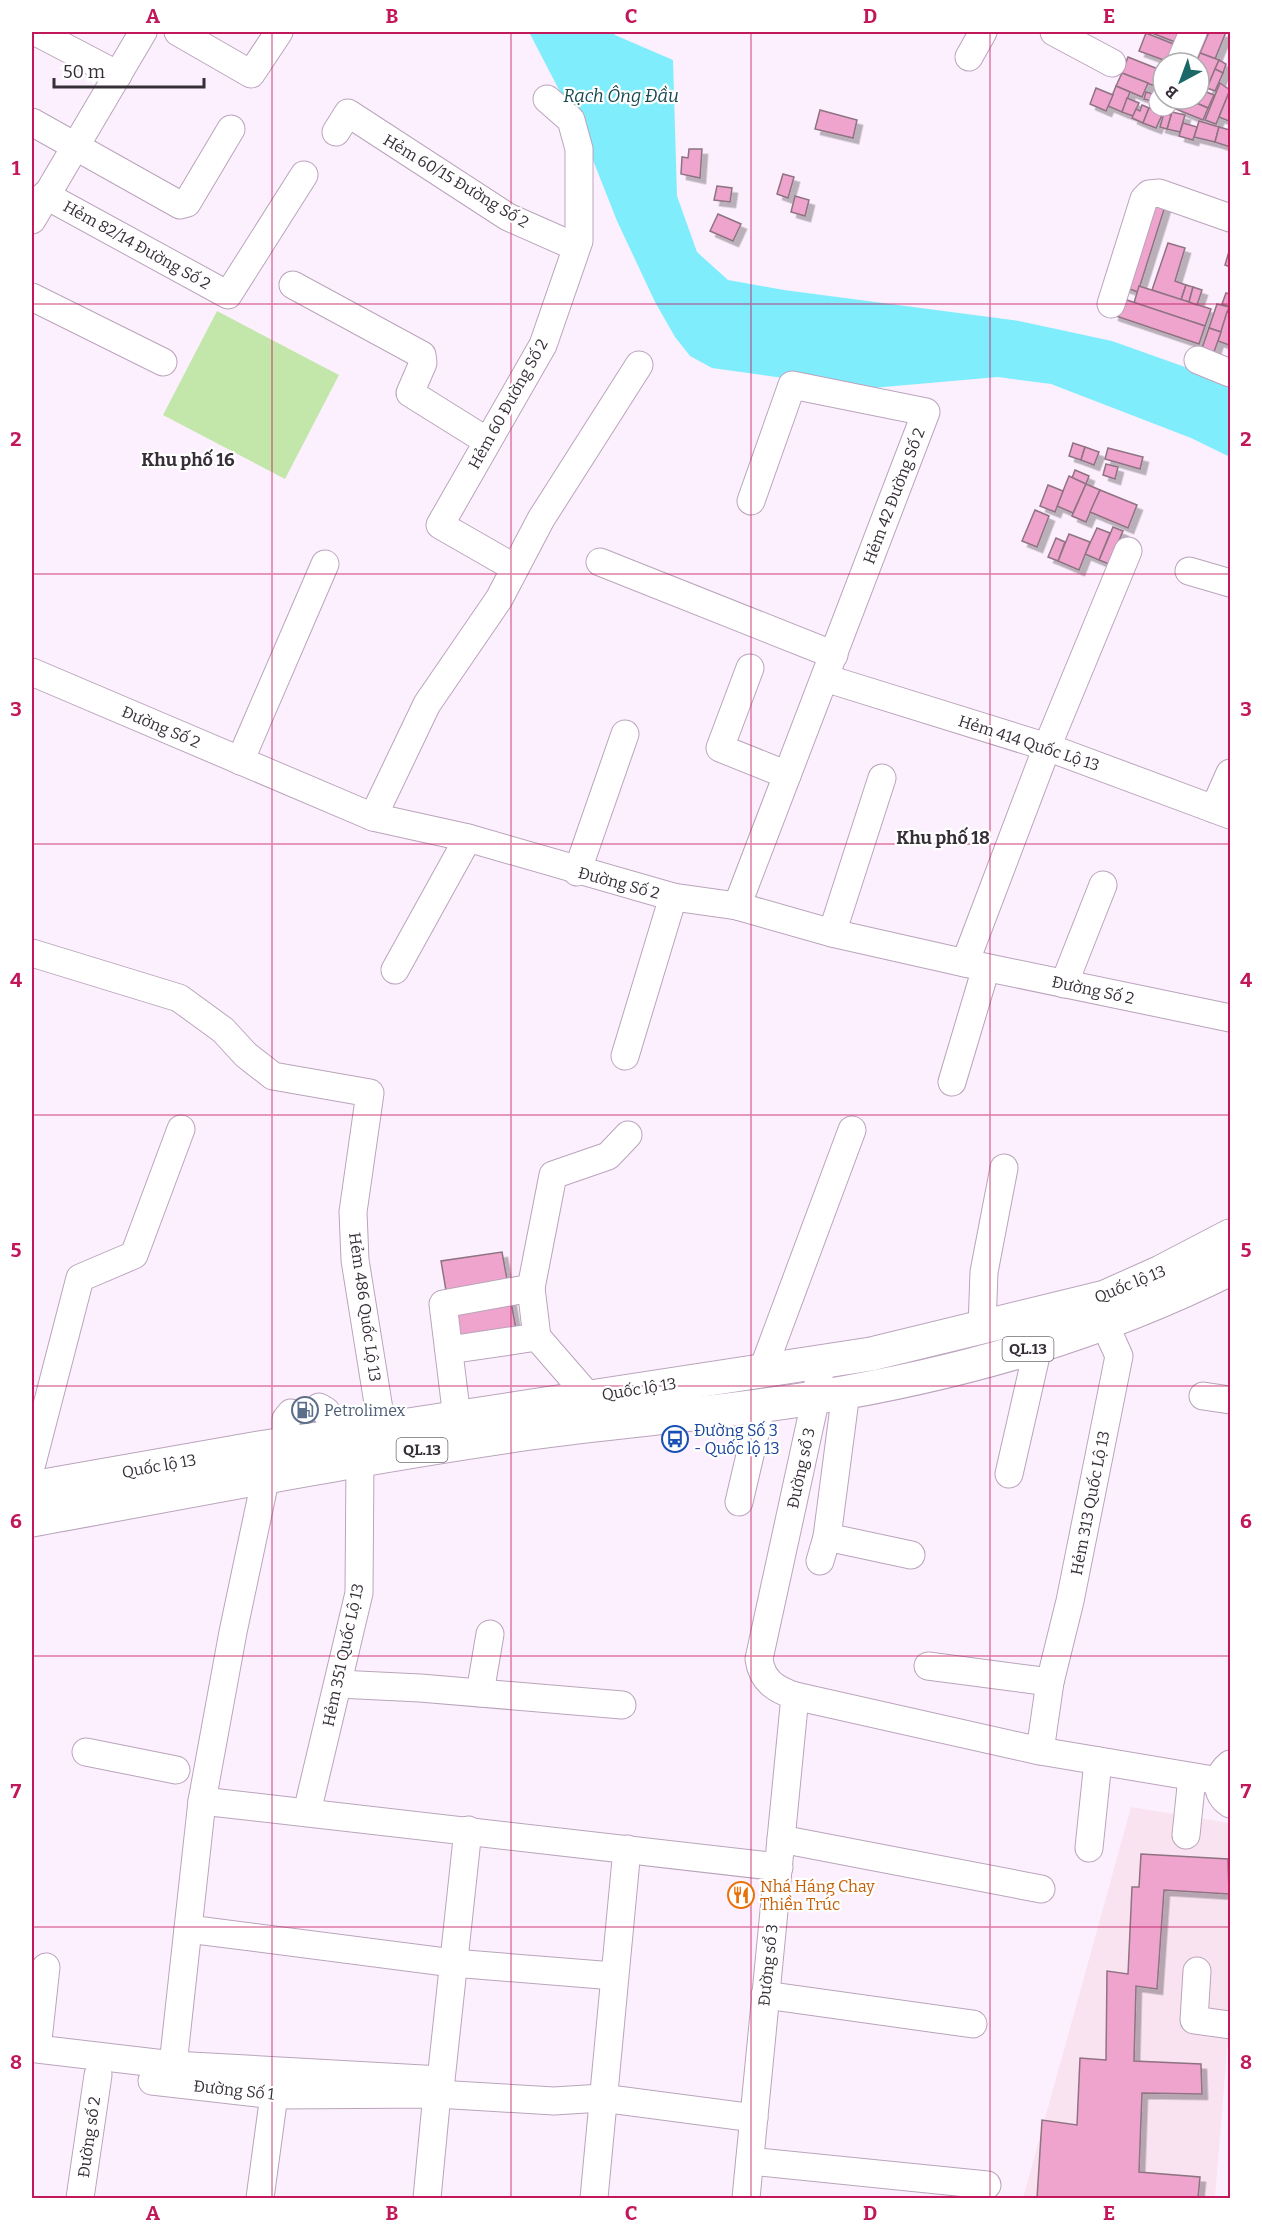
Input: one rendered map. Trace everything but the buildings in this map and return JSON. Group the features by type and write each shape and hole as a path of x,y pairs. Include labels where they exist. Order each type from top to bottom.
{"highway":[{"name":"Quốc lộ 13","path":"32,1488 288,1429 337,1435 871,1354 1105,1297 1171,1267 1230,1236"},
{"name":"Quốc lộ 13","path":"32,1520 360,1460 529,1434 831,1395 1038,1347 1105,1325 1229,1273"}],"street":[{"path":"36,32 118,75"},
{"path":"32,220 143,32"},
{"path":"178,32 251,74 279,32"},
{"path":"1054,32 1112,63"},
{"path":"1185,51 1193,32"},
{"name":"Hẻm 60 Đường Số 2","path":"515,568 440,525 543,345 579,241 581,208 579,148 571,120 547,99"},
{"name":"Hẻm 60/15 Đường Số 2","path":"336,132 348,113 508,217 576,247"},
{"path":"32,122 75,149 180,205 187,203 231,129"},
{"name":"Hẻm 82/14 Đường Số 2","path":"45,195 228,295 304,175"},
{"path":"1111,304 1144,199 1149,194 1159,193 1230,218"},
{"path":"292,285 422,355 423,363 410,393 487,441"},
{"path":"32,297 163,362"},
{"path":"1197,360 1230,373"},
{"path":"373,817 427,704 499,599 541,519 639,365"},
{"name":"Hẻm 42 Đường Số 2","path":"737,906 926,412 792,385 751,501"},
{"path":"952,1082 976,966 1047,747 1128,552"},
{"path":"600,562 829,667"},
{"path":"240,761 325,564"},
{"path":"1189,571 1230,583"},
{"name":"Hẻm 414 Quốc Lộ 13","path":"829,667 1222,812"},
{"path":"750,668 720,748 787,774"},
{"name":"Đường Số 2","path":"32,672 373,817 468,838 577,872 673,897 737,906 832,933 976,966 1230,1018"},
{"path":"577,872 625,734"},
{"path":"1222,812 1230,773"},
{"path":"832,933 882,778"},
{"path":"395,970 468,838"},
{"path":"1064,984 1103,885"},
{"path":"625,1056 673,897"},
{"name":"Hẻm 486 Quốc Lộ 13","path":"32,953 179,998 223,1030 246,1055 273,1076 370,1093 353,1212 355,1260 382,1428"},
{"path":"32,1463 80,1278 135,1255 181,1129"},
{"path":"762,1370 852,1130"},
{"path":"589,1397 537,1337 531,1288 554,1175 608,1156 628,1135"},
{"path":"982,1327 984,1272 1004,1168"},
{"path":"457,1418 443,1305 531,1288"},
{"name":"Hẻm 313 Quốc Lộ 13","path":"1040,1751 1050,1682 1070,1601 1119,1356 1105,1325"},
{"path":"449,1350 537,1337"},
{"path":"1009,1474 1038,1347"},
{"name":"Đường sổ 3","path":"820,1363 831,1395 759,1659 760,1670 773,1687 795,1696 1040,1751 1226,1783"},
{"path":"831,1395 824,1549 911,1556"},
{"path":"1203,1396 1230,1400"},
{"path":"739,1503 762,1404"},
{"path":"319,1407 326,1411 337,1435"},
{"name":"Hẻm 351 Quốc Lộ 13","path":"307,1812 359,1593 360,1460"},
{"path":"173,2065 202,1801 193,1772 232,1632 266,1476"},
{"path":"480,1693 490,1634"},
{"path":"928,1666 1050,1682"},
{"path":"338,1684 622,1705"},
{"name":"Đường sổ 3","path":"746,2199 795,1696"},
{"path":"86,1752 193,1772"},
{"path":"1089,1848 1098,1761"},
{"path":"1186,1835 1192,1777"},
{"path":"202,1801 778,1867"},
{"path":"46,1966 37,2049 173,2065 441,2080 468,1830"},
{"path":"781,1839 1041,1888"},
{"path":"594,2199 627,1849"},
{"path":"188,1929 453,1963 614,1976"},
{"path":"1197,1971 1194,2019 1230,2025"},
{"path":"765,1995 974,2024"},
{"name":"Đường Số 1","path":"32,2065 98,2075 274,2095 437,2094 554,2101 602,2098"},
{"name":"Đường số 2","path":"80,2199 98,2075"},
{"path":"427,2199 437,2094"},
{"path":"260,2199 274,2095"},
{"path":"602,2098 754,2118"},
{"path":"750,2162 987,2185"}],"shaded area":[{"path":"1131,1807 1230,1823 1230,2014 1215,2198 1023,2198"}],"green space":[{"path":"217,311 339,375 285,479 163,415"}],"water":[{"name":"Rạch Ông Đầu","path":"529,32 613,32 615,35 673,60 677,196 697,252 728,280 784,290 1019,321 1112,341 1230,383 1230,457 1191,438 1051,384 998,377 861,389 712,368 690,356 675,337 655,302 617,221 585,140"}],"place":[{"name":"Petrolimex","path":"305,1410"},
{"name":"Đường Số 3 - Quốc lộ 13","path":"675,1439"},
{"name":"Nhá Háng Chay Thiền Trúc","path":"741,1895"}],"district":[{"name":"Khu phố 16","path":"188,460"},
{"name":"Khu phố 18","path":"943,838"}]}
